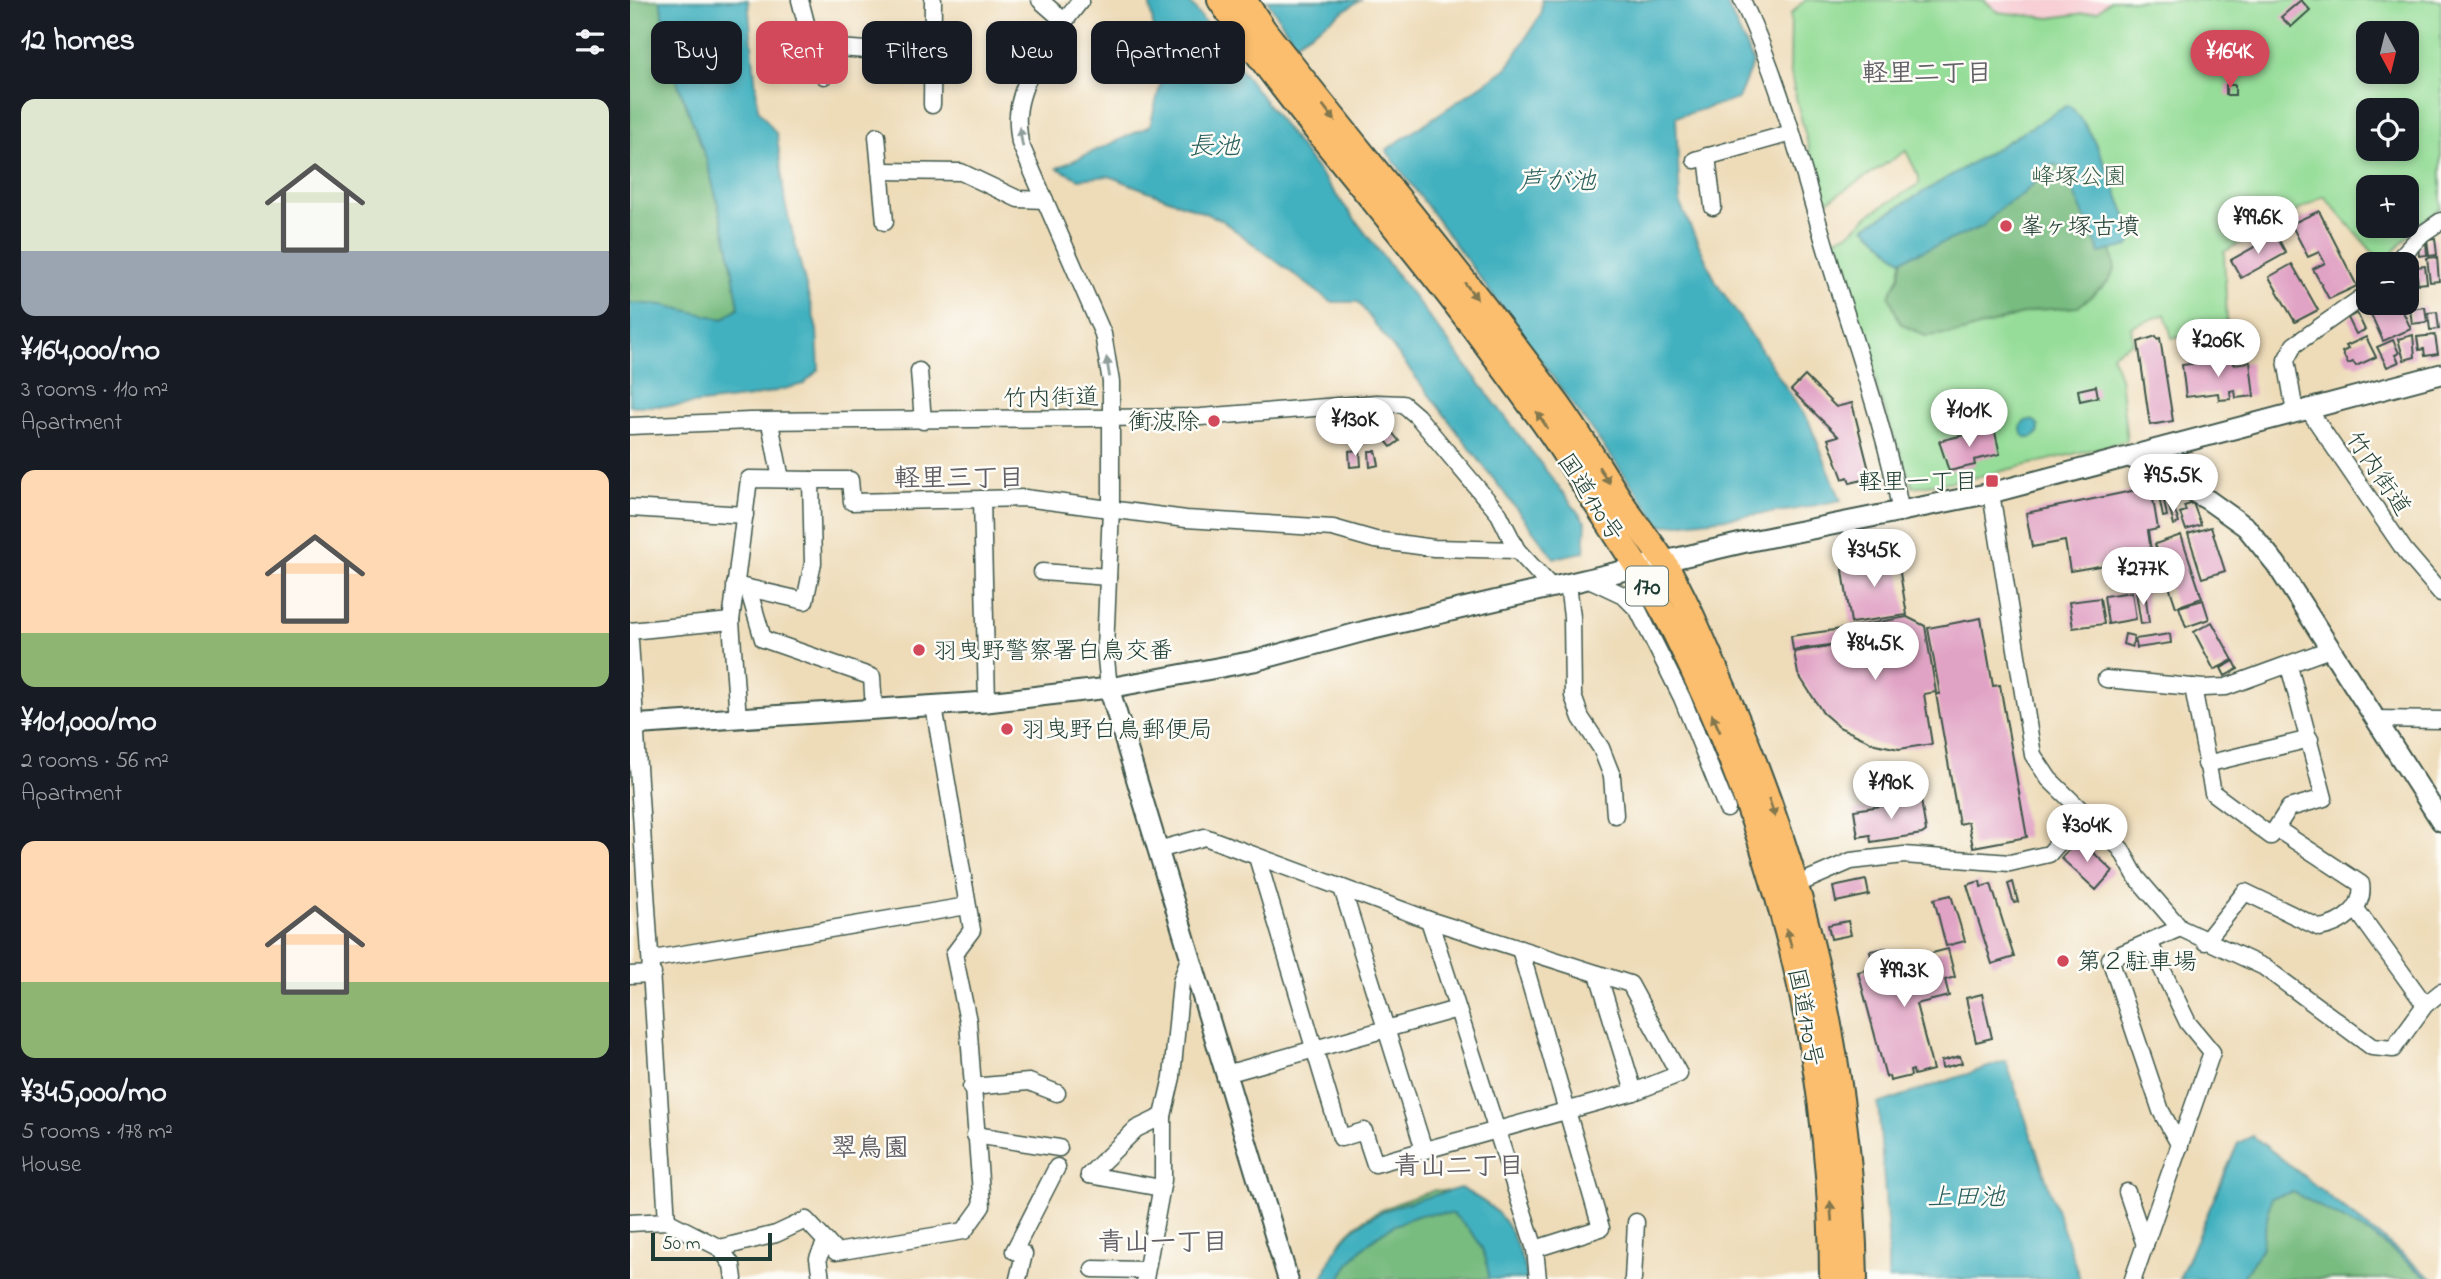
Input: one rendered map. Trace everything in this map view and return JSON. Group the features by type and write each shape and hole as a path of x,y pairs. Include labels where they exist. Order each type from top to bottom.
{"highway":[{"name":"国道170号","path":"1220,0 1249,44 1432,273 1539,415 1673,630 1725,743 1772,871 1804,993 1824,1114 1832,1218 1832,1279"},
{"name":"国道170号","path":"1244,0 1319,101 1556,401 1641,533 1664,561 1750,746 1798,884 1824,989 1844,1112 1854,1217 1854,1279"}],"street":[{"path":"800,0 805,21"},
{"path":"933,0 933,21"},
{"path":"1040,0 1064,21"},
{"path":"1066,21 1081,0"},
{"path":"1742,0 1764,48 1791,132 1874,407 1901,513"},
{"path":"932,84 932,105"},
{"path":"1028,84 1018,115 1020,143 1103,334 1111,382 1111,509 1105,649 1109,688 1288,1279"},
{"path":"1713,207 1701,158 1791,132"},
{"path":"877,136 885,222"},
{"path":"880,172 961,172 1018,199 1045,200"},
{"path":"2405,252 2422,233 2441,221"},
{"path":"2301,411 2286,360 2294,345 2356,301"},
{"path":"919,371 923,421"},
{"path":"632,725 987,702 1109,688 1254,661 1365,631 1664,561 1991,493 2441,374"},
{"name":"竹内街道","path":"630,426 1112,419 1213,416 1376,403 1403,404 1417,416 1499,514 1517,550 1560,586"},
{"name":"竹内街道","path":"2301,411 2405,551 2441,593"},
{"path":"770,423 781,480"},
{"path":"2130,457 2208,500 2246,527 2276,564 2441,821"},
{"path":"738,719 731,621 741,587 749,479 850,480 852,502 1025,498 1186,519 1333,528 1375,540 1434,548 1517,550"},
{"path":"741,587 805,601 813,563 811,480"},
{"path":"1991,493 2033,755 2049,779 2121,849 2137,878 2180,928 2205,942 2264,967 2372,1047 2392,1049 2425,1005 2441,992"},
{"path":"982,499 987,702"},
{"path":"630,508 745,515"},
{"path":"1042,572 1108,577"},
{"path":"1588,579 1623,595 1638,610 1682,698 1727,809"},
{"path":"1560,586 1572,617 1573,696 1581,718 1601,748 1612,776 1615,815"},
{"path":"741,587 763,639 872,677 874,710"},
{"path":"630,631 731,621"},
{"path":"630,641 632,725 653,966 667,1220"},
{"path":"2106,679 2193,687 2226,687 2330,649"},
{"path":"2193,687 2213,793 2271,836 2289,808 2324,798 2289,666"},
{"path":"720,1248 776,1234 806,1220 836,1252 964,1231 982,1206 968,1021 954,954 972,930 960,844 947,791 934,706"},
{"path":"2376,719 2436,720 2441,735"},
{"path":"2206,764 2310,739"},
{"path":"1798,884 1851,861 1864,859 1904,855 2010,863 2049,854 2085,813"},
{"path":"2205,942 2245,892 2320,928 2332,926 2356,909 2363,896 2361,884 2277,829"},
{"path":"1158,850 1205,837 1429,920 1630,984 1679,1074 1634,1092 1375,1164 1364,1131 1341,1138 1257,857"},
{"path":"1342,888 1424,1150"},
{"path":"630,975 653,966 967,906"},
{"path":"2356,909 2425,1005"},
{"path":"1429,920 1535,1249 1538,1279"},
{"path":"2180,928 2110,959 2161,1111 2180,1146"},
{"path":"2133,1279 2212,1052 2188,1023 2149,942"},
{"path":"1520,949 1601,1228 1535,1249"},
{"path":"1093,1269 1145,1275 1161,1188 1163,1116 1172,1077 1181,982 1190,955"},
{"path":"1598,974 1634,1092"},
{"path":"1226,1074 1457,1009"},
{"path":"971,1087 1029,1082 1057,1093"},
{"path":"1161,1188 1089,1175 1136,1129 1163,1116"},
{"path":"975,1135 1059,1148"},
{"path":"1017,1279 1024,1254 1014,1251 1057,1167"},
{"path":"2127,1192 2144,1245"},
{"path":"630,1223 667,1220 720,1248 732,1265 734,1279"},
{"path":"1633,1279 1636,1222"},
{"path":"821,1279 817,1258 826,1241"}],"shaded area":[{"path":"1984,0 2110,0 2098,11 2050,18 1998,12"}],"green space":[{"path":"630,0 660,0 664,21 651,21 651,84 678,84 706,158 728,243 739,307 723,319 663,305 630,303"},
{"name":"峰塚公園","path":"1805,0 1984,0 1998,12 2050,18 2098,11 2110,0 2441,0 2441,208 2419,224 2419,175 2356,175 2356,233 2324,196 2224,252 2227,325 2224,336 2172,338 2165,314 2131,327 2133,342 2112,354 2120,378 2127,441 1969,479 1913,487 1878,393 1870,354 1850,305 1835,239 1850,233 1871,213 1919,184 1919,177 1906,151 1823,204 1790,68 1791,14"},
{"path":"2071,147 2112,253 2115,269 2108,282 2078,307 2036,310 1959,333 1925,336 1900,323 1889,296 1899,277 1905,249"},
{"name":"峰塚公園","path":"2360,238 2406,238 2394,252 2373,252"},
{"path":"1435,1190 1465,1194 1497,1279 1332,1279 1333,1260 1340,1243 1351,1230 1382,1210"},
{"path":"2293,1192 2372,1235 2429,1279 2242,1279 2261,1249 2271,1197"}],"water":[{"path":"660,0 748,0 758,109 777,135 785,203 817,330 819,369 804,384 752,397 676,406 630,406 630,303 663,305 723,319 739,307 728,243 706,158 678,84 742,84 742,21 664,21"},
{"name":"長池","path":"1149,0 1188,0 1204,21 1152,21"},
{"path":"1267,0 1360,0 1295,43"},
{"name":"芦が池","path":"1542,0 1725,0 1753,62 1738,99 1676,117 1680,204 1716,282 1809,422 1841,500 1792,510 1662,526 1386,150 1507,68 1541,14"},
{"name":"長池","path":"1245,75 1586,523 1584,552 1554,558 1358,302 1331,302 1220,219 1109,176 1079,179 1057,168 1150,126 1160,84 1245,84"},
{"path":"2068,105 2088,130 2106,166 2135,236 2129,246 2100,253 2063,168 2054,164 2023,194 2002,207 1982,227 1901,260 1865,227"},
{"path":"2026,420 2034,420 2039,429 2037,436 2026,438 2021,433 2021,425"},
{"name":"上田池","path":"2006,1061 2080,1279 1888,1279 1888,1234 1878,1104"},
{"path":"2253,1136 2433,1279 2429,1279 2372,1235 2293,1192 2271,1198 2261,1249 2242,1279 2179,1279 2238,1143"},
{"path":"1460,1188 1490,1206 1504,1220 1527,1279 1488,1279 1486,1259 1474,1235 1453,1214 1432,1213 1408,1219 1384,1231 1354,1257 1340,1279 1323,1279 1332,1256 1344,1238 1359,1225 1376,1214"}],"building":[{"path":"2301,0 2310,10 2291,27 2281,17"},
{"path":"2226,85 2235,85 2235,95 2226,95"},
{"path":"2319,211 2356,286 2329,299 2313,269 2325,263 2319,252 2308,257 2291,224"},
{"path":"2276,235 2286,253 2241,278 2231,260"},
{"path":"2435,238 2437,255 2429,256 2427,239"},
{"path":"2426,242 2427,255 2419,256 2418,246"},
{"path":"2437,257 2439,281 2430,282 2427,258"},
{"path":"2292,264 2318,310 2295,322 2269,277"},
{"path":"2425,266 2427,283 2419,284 2419,267"},
{"path":"2425,307 2427,322 2412,324 2411,315 2419,315 2419,308"},
{"path":"2437,312 2439,329 2430,330 2428,313"},
{"path":"2356,314 2365,330 2356,334 2348,318"},
{"path":"2371,315 2405,315 2411,329 2383,341"},
{"path":"2413,335 2415,357 2404,360 2398,339"},
{"path":"2435,335 2438,354 2425,356 2424,349 2419,350 2417,337"},
{"path":"2156,336 2157,339 2160,338 2173,421 2150,425 2138,342"},
{"path":"2366,337 2376,357 2356,366 2353,362 2348,364 2342,352 2348,349 2346,346"},
{"path":"2393,340 2399,353 2395,355 2399,362 2387,367 2377,347"},
{"path":"2233,358 2234,364 2250,362 2254,396 2236,398 2235,390 2230,391 2231,399 2219,400 2218,393 2186,397 2182,365"},
{"path":"1805,376 1836,407 1852,403 1871,478 1850,483 1848,477 1843,479 1828,439 1838,436 1791,390"},
{"path":"2096,386 2098,397 2080,401 2078,390"},
{"path":"1384,422 1399,441 1391,447 1376,429"},
{"path":"1994,428 2000,454 1974,460 1975,465 1949,471 1939,441"},
{"path":"1360,450 1361,466 1350,467 1349,451"},
{"path":"1369,451 1376,451 1379,465 1370,467"},
{"path":"2151,487 2158,529 2148,531 2152,557 2070,571 2065,541 2032,547 2026,513"},
{"path":"2163,496 2167,516 2163,517 2159,497"},
{"path":"2172,502 2179,523 2174,525 2168,503"},
{"path":"2193,503 2201,525 2186,530 2180,513 2186,511 2184,506"},
{"path":"2211,527 2225,571 2202,578 2188,534"},
{"path":"2181,535 2202,598 2176,607 2155,544"},
{"path":"1897,555 1907,615 1851,623 1842,564"},
{"path":"2145,591 2149,623 2141,624 2136,592"},
{"path":"2132,592 2136,619 2108,624 2104,596"},
{"path":"2100,598 2104,624 2073,628 2069,602"},
{"path":"2203,600 2209,619 2186,627 2179,607"},
{"path":"1907,617 1925,626 1936,692 1924,694 1932,744 1899,749 1875,744 1839,727 1823,713 1798,674 1794,652 1847,643 1845,628"},
{"path":"1981,618 1993,686 2000,685 2027,837 1973,847 1968,822 1959,824 1936,694 1940,694 1928,628"},
{"path":"2212,622 2233,660 2214,670 2194,632"},
{"path":"1842,629 1844,643 1793,650 1791,636"},
{"path":"2125,634 2134,636 2132,647 2123,644"},
{"path":"2170,634 2171,643 2137,648 2135,639"},
{"path":"2234,661 2238,669 2225,676 2221,668"},
{"path":"1921,800 1926,831 1922,834 1871,842 1870,835 1858,837 1854,810"},
{"path":"2079,839 2113,871 2096,890 2061,858"},
{"path":"1866,880 1869,895 1836,902 1833,887"},
{"path":"1980,881 1981,887 1991,884 2014,957 1992,964 1967,885"},
{"path":"2013,882 2018,902 2014,903 2008,884"},
{"path":"1951,895 1965,941 1946,946 1934,899"},
{"path":"1848,921 1851,935 1831,939 1828,925"},
{"path":"1886,948 1888,960 1872,961 1870,951"},
{"path":"1948,949 1955,977 1945,980 1949,996 1916,1004 1933,1070 1914,1075 1913,1070 1910,1071 1911,1076 1890,1081 1889,1076 1886,1077 1858,972"},
{"path":"1982,994 1992,1038 1976,1042 1966,998"},
{"path":"1960,1056 1962,1063 1942,1068 1941,1061"}],"place":[{"name":"峯ヶ塚古墳","path":"2006,226"},
{"name":"衝波除","path":"1214,421"},
{"name":"軽里一丁目","path":"1992,481"},
{"name":"羽曳野警察署白鳥交番","path":"919,650"},
{"name":"羽曳野白鳥郵便局","path":"1007,729"},
{"name":"第２駐車場","path":"2063,961"}],"district":[{"name":"軽里二丁目","path":"1927,72"},
{"name":"軽里三丁目","path":"959,477"},
{"name":"翠鳥園","path":"870,1147"},
{"name":"青山二丁目","path":"1459,1165"},
{"name":"青山一丁目","path":"1163,1241"}]}
